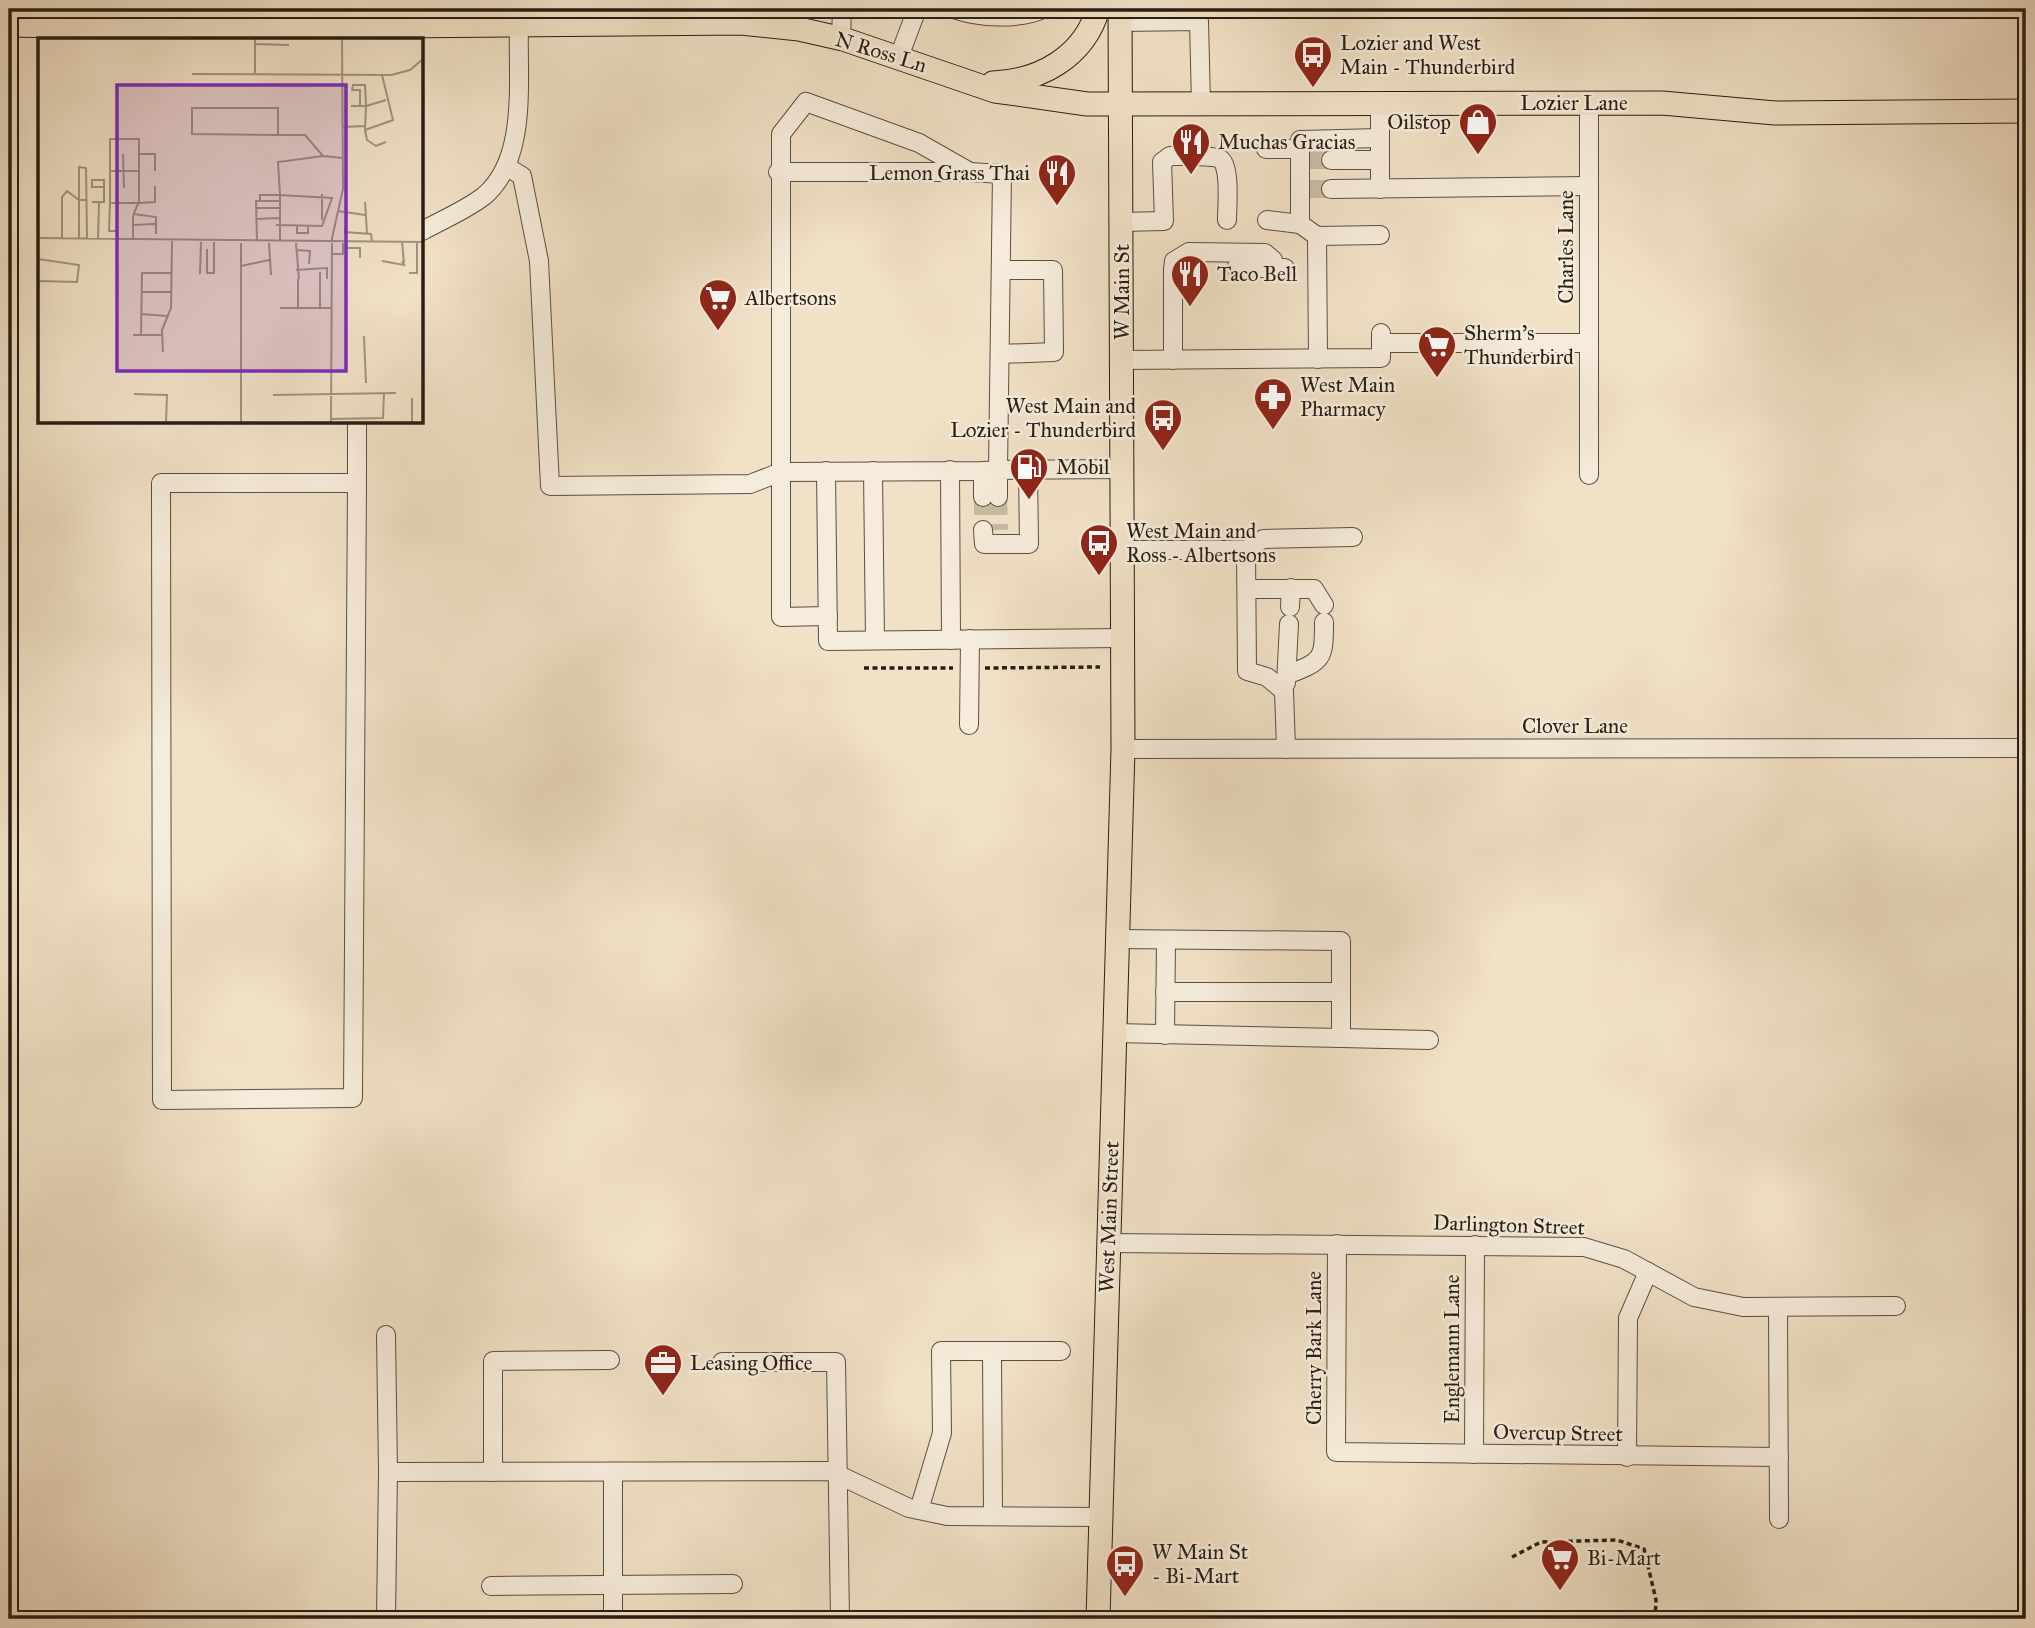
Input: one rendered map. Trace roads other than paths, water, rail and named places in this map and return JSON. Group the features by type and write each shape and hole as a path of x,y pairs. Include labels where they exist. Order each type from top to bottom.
{"main road":[{"path":"171,9 256,27"},
{"path":"969,82 1012,82 1036,76 1055,66 1079,45 1098,9"},
{"name":"W Main St","path":"1120,15 1123,638"},
{"name":"N Ross Ln","path":"9,25 256,27 298,18 519,25 741,23 799,29 841,38 995,91 1047,100 1120,106"},
{"name":"Lozier Lane","path":"1120,106 1589,102 1662,103 1775,113 2026,111"},
{"path":"1123,638 1123,749"},
{"name":"West Main Street","path":"1098,1619 1123,749"}],"street":[{"path":"841,38 842,9"},
{"path":"899,57 917,9"},
{"path":"954,9 966,14 1027,15 1043,9"},
{"path":"1120,15 1199,22 1201,105"},
{"path":"424,230 484,195 507,167 516,134 519,25"},
{"path":"828,616 782,617 778,172 780,134 806,102 919,143 970,172"},
{"name":"Charles Lane","path":"1589,102 1589,475"},
{"path":"1380,104 1380,188"},
{"path":"1300,224 1304,189 1300,140 1380,138"},
{"path":"1266,149 1303,157"},
{"path":"1121,222 1164,221 1162,162 1170,156 1218,158 1224,162 1227,220"},
{"path":"1331,160 1380,160"},
{"path":"507,167 522,176 539,261 550,486 750,484 782,472 1123,469"},
{"path":"778,172 1002,174 1000,354 991,497"},
{"path":"1331,189 1589,187"},
{"path":"1267,220 1300,224 1317,236 1380,235"},
{"path":"1317,236 1318,359"},
{"path":"1173,360 1173,269 1178,258 1189,252 1265,253 1280,268 1236,268"},
{"path":"1000,354 1054,352 1053,270 1001,270"},
{"path":"1122,360 1381,358 1381,338 1589,343"},
{"path":"357,424 357,483 353,1098 162,1100 161,483 357,483"},
{"path":"950,470 951,639"},
{"path":"994,535 1029,544 1028,470"},
{"path":"826,471 828,641 1123,638"},
{"path":"873,471 875,640"},
{"path":"1123,550 1246,550 1263,539 1353,537"},
{"path":"1246,550 1248,671 1286,683 1316,664 1324,651 1324,613 1314,589 1247,589"},
{"path":"1286,749 1291,588"},
{"path":"969,725 970,639"},
{"name":"Clover Lane","path":"1123,749 2026,748"},
{"path":"1117,939 1340,941 1342,1038"},
{"path":"1165,1035 1166,940"},
{"path":"1165,992 1341,992"},
{"path":"1115,1033 1429,1040"},
{"name":"Darlington Street","path":"1108,1243 1584,1247 1624,1259 1694,1297 1743,1307 1896,1306"},
{"name":"Cherry Bark Lane","path":"1336,1452 1337,1244"},
{"name":"Englemann Lane","path":"1474,1454 1475,1245"},
{"path":"1626,1457 1628,1318 1648,1272"},
{"path":"1778,1307 1779,1519"},
{"path":"386,1335 386,1619"},
{"path":"919,1510 942,1433 941,1351 1061,1351"},
{"path":"992,1351 993,1516"},
{"path":"493,1472 493,1360 610,1360"},
{"path":"722,1362 836,1362 840,1619"},
{"name":"Overcup Street","path":"1336,1452 1779,1457"},
{"path":"388,1472 830,1471 919,1510 947,1516 1101,1517"},
{"path":"613,1472 613,1619"},
{"path":"491,1586 733,1584"}],"tunnel":[{"path":"1309,160 1331,160"},
{"path":"1309,189 1331,189"},
{"path":"983,497 983,530"},
{"path":"998,497 999,530"}],"place":[{"name":"Lozier and West Main - Thunderbird","path":"1313,89"},
{"name":"Oilstop","path":"1478,156"},
{"name":"Muchas Gracias","path":"1191,176"},
{"name":"Lemon Grass Thai","path":"1057,207"},
{"name":"Taco Bell","path":"1190,308"},
{"name":"Albertsons","path":"718,332"},
{"name":"Sherm's Thunderbird","path":"1437,379"},
{"name":"West Main Pharmacy","path":"1273,431"},
{"name":"West Main and Lozier - Thunderbird","path":"1163,452"},
{"name":"Mobil","path":"1029,501"},
{"name":"West Main and Ross - Albertsons","path":"1099,577"},
{"name":"Leasing Office","path":"663,1397"},
{"name":"Bi-Mart","path":"1560,1592"},
{"name":"W Main St - Bi-Mart","path":"1125,1598"}]}
